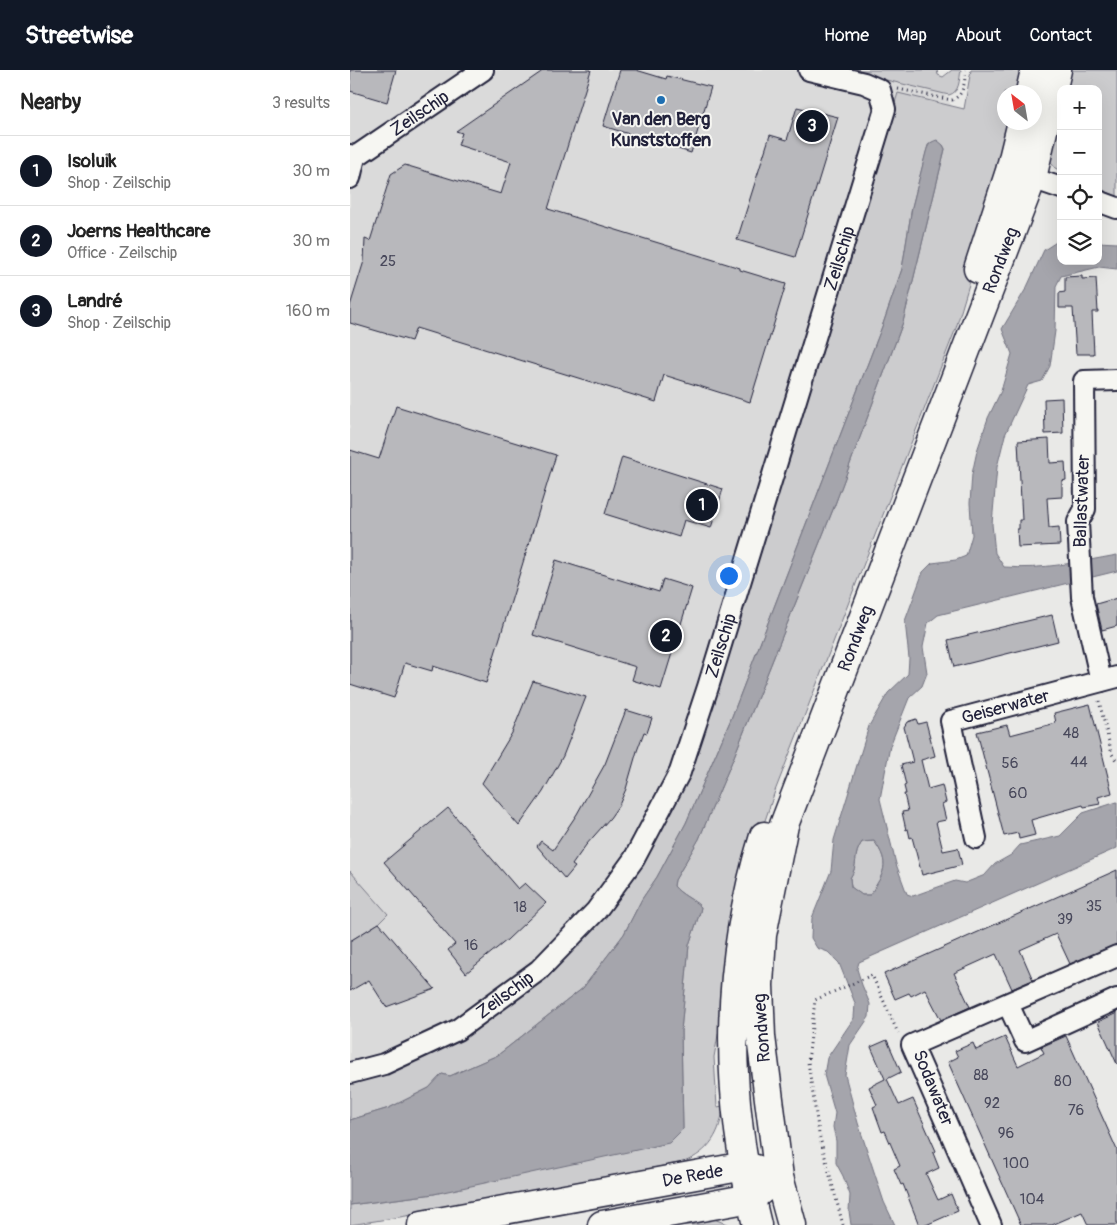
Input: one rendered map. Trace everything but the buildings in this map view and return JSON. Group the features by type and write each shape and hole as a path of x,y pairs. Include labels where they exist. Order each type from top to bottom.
{"main road":[{"path":"1032,85 1035,70"},
{"name":"Rondweg","path":"792,1225 779,1176 761,1037 759,985 762,935 784,825 1021,174 1057,70"},
{"name":"Rondweg","path":"757,1225 744,1166 734,1079 733,1015 739,940 762,843 781,785 969,299 1021,174 1022,130"},
{"name":"De Rede","path":"422,1225 744,1166 779,1176"},
{"name":"De Rede","path":"602,1225 751,1198 779,1176"}],"street":[{"name":"Zeilschip","path":"353,156 484,70"},
{"path":"809,70 864,83 880,90"},
{"name":"Zeilschip","path":"350,1073 384,1064 457,1030 539,970 596,910 638,850 680,772 708,687 884,110 880,90"},
{"path":"350,178 353,156"},
{"path":"1021,174 1057,187"},
{"path":"1102,202 1117,208"},
{"name":"Ballastwater","path":"1104,681 1082,597 1078,522 1085,509 1084,381 1117,380"},
{"name":"Geiserwater","path":"976,838 951,721 1104,681"},
{"name":"Sodawater","path":"991,1225 912,1046 1117,956"},
{"path":"1008,1004 1025,1041 1117,999"}],"path":[{"path":"880,90 900,88 952,100 959,97 963,91 966,70"},
{"path":"1104,681 1112,754 1117,762"},
{"path":"843,1225 819,1134 808,1062 815,1000 872,975 902,1042 912,1046"}],"shaded area":[{"path":"350,70 932,70 970,140 649,877 350,1100"},
{"path":"844,70 937,70 938,75 943,77 952,70 961,70 957,88 949,95"},
{"path":"971,70 1030,70 1026,85 997,85 997,130 1015,130 956,328 775,791 758,841 721,986 720,1024 714,1057 717,1107 723,1106 720,1125 716,1133 707,1147 693,1158 684,1162 406,1216 350,1225 350,1205 434,1194 683,1129 681,1031 689,945 701,907 674,886 675,880 699,839 733,759 834,507 903,322 945,149 943,145 932,142 928,145 912,207 902,269 883,324 731,719 686,823 624,934 583,988 498,1055 450,1076 442,1074 429,1088 389,1108 350,1120 350,1079 469,1028 628,880 749,577 898,93 964,109"},
{"path":"1063,70 1117,70 1117,196 1102,190 1102,85 1060,85"},
{"path":"1057,103 1057,169 1047,157"},
{"path":"937,140 945,149 903,322 834,507 733,759 699,839 675,880 674,886 701,907 689,945 681,1031 683,1129 669,1143 434,1194 350,1205 350,1120 389,1108 429,1088 442,1074 450,1076 498,1055 583,988 624,934 642,899 657,877 686,823 731,719 883,324 902,269 912,207 926,152 930,144"},
{"path":"1057,242 1057,265 1102,265 1102,242 1117,243 1117,269 1099,267 1061,276 1056,286 1055,331 1050,366 1042,381 1028,385 1005,435 997,467 992,524 995,553 1004,567 1018,568 1061,565 1117,555 1117,571 938,615 928,623 923,647 927,673 922,686 909,698 890,746 880,799 896,864 907,894 913,896 955,881 965,883 985,875 995,864 1011,855 1020,845 1060,836 1083,813 1117,802 1117,848 859,962 857,969 870,1004 869,1017 850,1045 845,1075 858,1123 884,1202 895,1225 851,1225 849,1211 850,1195 836,1163 836,1141 833,1127 835,1113 824,1075 827,1058 854,1018 855,1003 839,963 828,952 817,948 811,938 812,918 831,871 834,840 869,726 888,693 908,674 909,658 905,621 923,572 932,563 956,560 966,556 972,535 970,503 972,474 977,451 988,418 1001,391 1012,354 1002,329 1027,287 1044,250","holes":["874,841 883,856 884,868 879,881 870,895 862,895 851,887 850,878 853,873 857,852 862,842"]},
{"path":"874,841 883,856 884,868 879,881 870,895 862,895 851,887 850,878 853,873 857,852 862,842"},
{"path":"350,871 388,914 379,923 350,941"},
{"path":"709,1217 729,1225 646,1225"}],"place":[{"name":"Van den Berg Kunststoffen","path":"661,100"},
{"name":"Landré","path":"812,126"},
{"name":"Isoluik","path":"702,505"},
{"name":"Joerns Healthcare","path":"666,636"}]}
